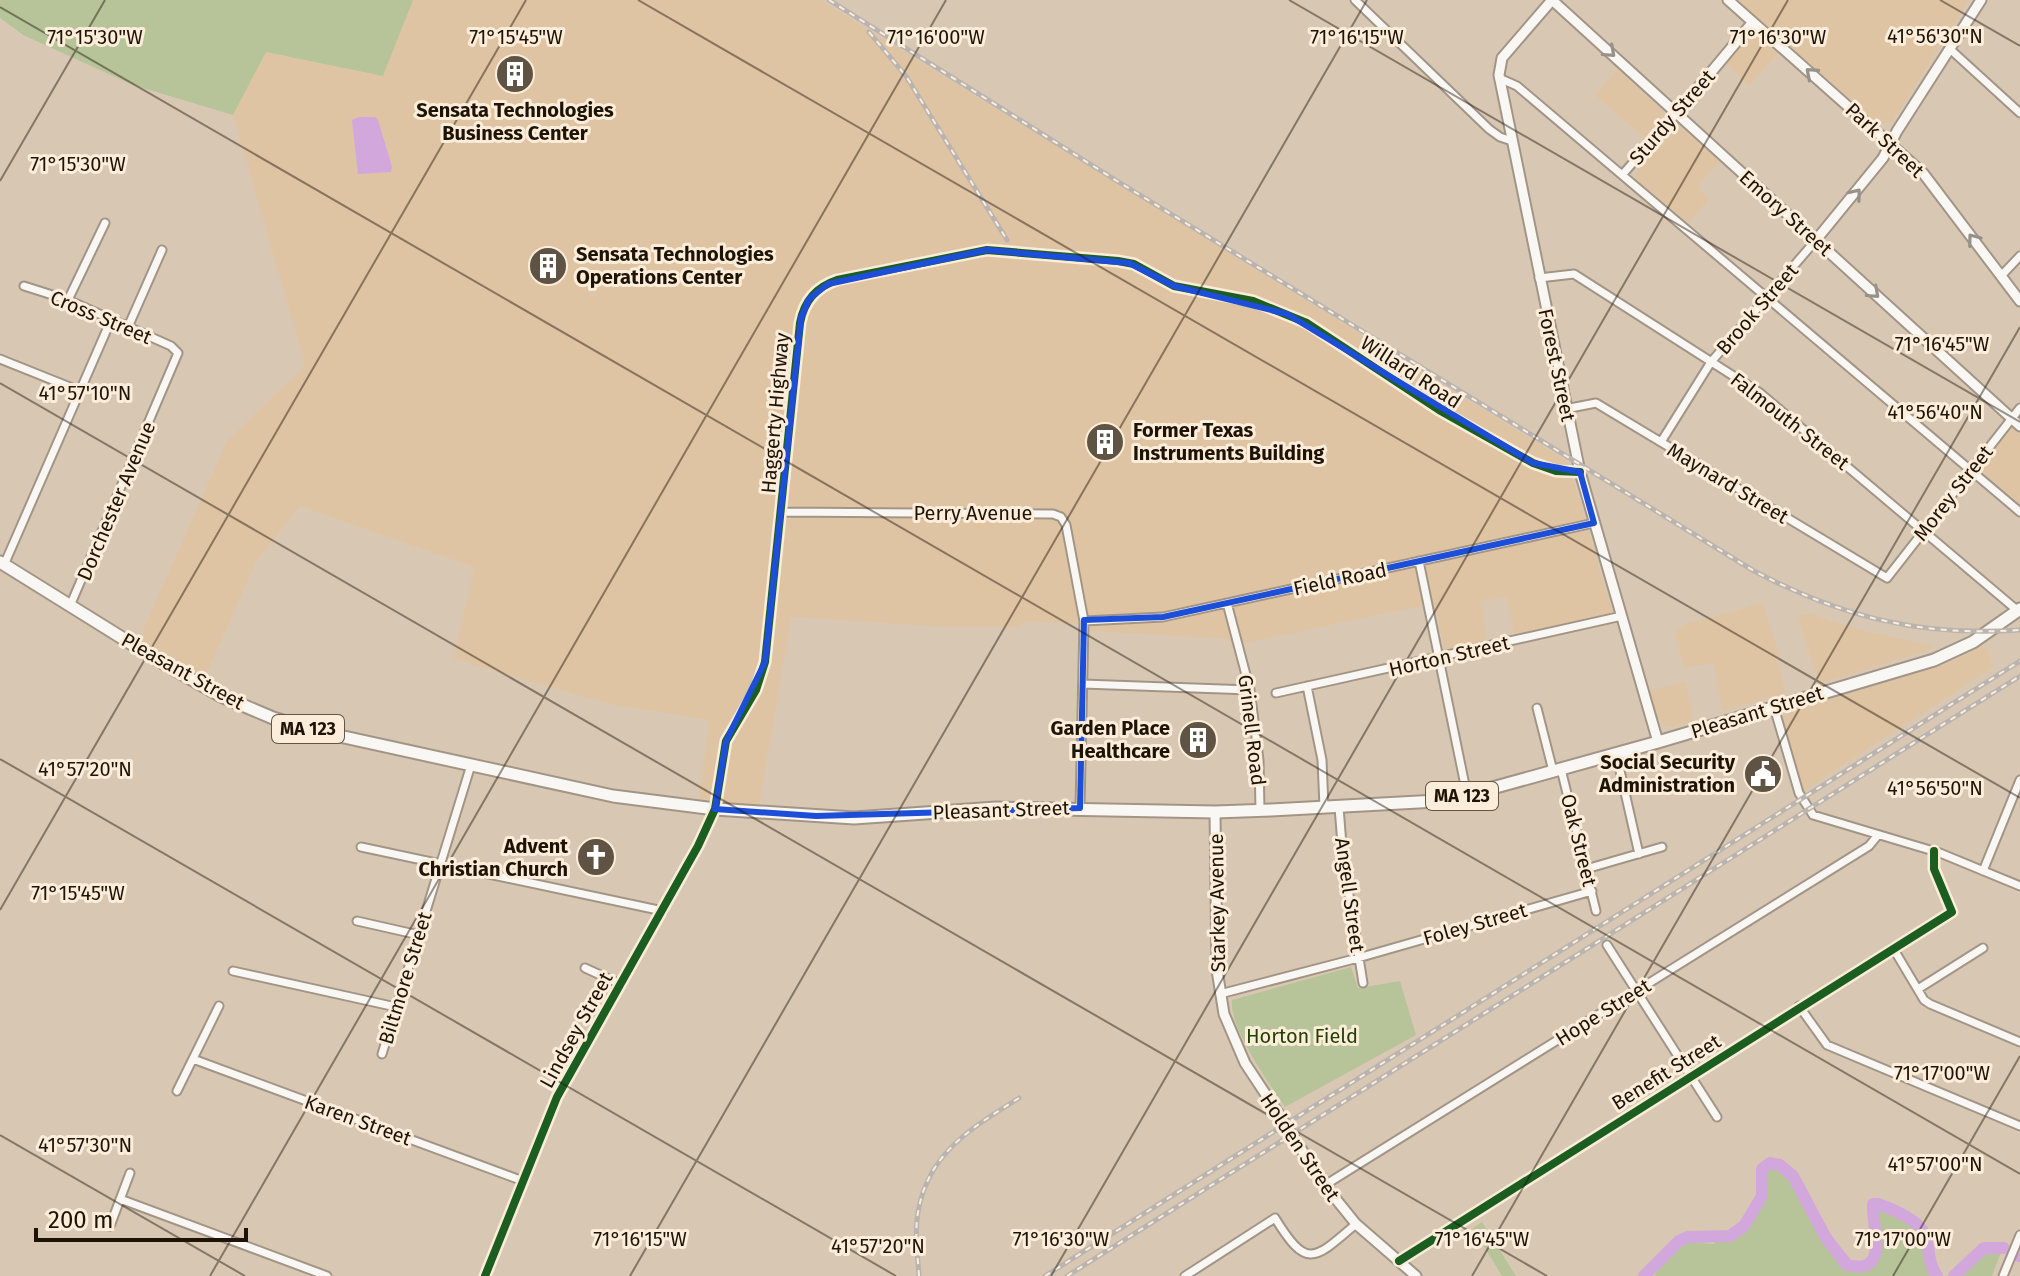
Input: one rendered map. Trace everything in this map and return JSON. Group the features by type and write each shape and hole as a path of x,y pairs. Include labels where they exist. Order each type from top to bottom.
{"highway":[{"name":"Pleasant Street","path":"2,563 184,676 246,708 312,730 613,796 715,809 854,818 996,808 1215,812 1437,801 1658,742 1946,655 1983,636 2019,610"}],"main road":[{"path":"1499,78 1502,58 1552,0"},
{"name":"Emory Street","path":"1552,0 2020,426"},
{"name":"Park Street","path":"1728,0 1923,173 2020,301"},
{"name":"Brook Street","path":"1816,240 1865,184 1981,0"},
{"name":"Sturdy Street","path":"1677,113 1753,22"},
{"name":"Forest Street","path":"1499,78 1580,472 1658,742"},
{"name":"Starkey Avenue","path":"1215,812 1220,994"},
{"name":"Holden Street","path":"1220,994 1231,1033 1245,1063 1325,1185 1356,1224 1416,1276"}],"street":[{"path":"1355,0 1489,129 1512,141"},
{"path":"1951,50 2020,113"},
{"path":"1499,78 1517,86 2020,512"},
{"name":"Sturdy Street","path":"1622,175 1677,113"},
{"path":"68,300 105,223"},
{"name":"Brook Street","path":"1661,442 1711,362 1816,240"},
{"path":"128,327 162,250"},
{"name":"Haggerty Highway","path":"715,809 726,741 756,690 765,662 801,318 809,299 828,284 993,250 1129,263 1174,286 1225,297"},
{"path":"2001,276 2020,256"},
{"name":"Falmouth Street","path":"1539,278 1574,274 1764,396 2019,610"},
{"name":"Cross Street","path":"24,286 68,300 177,352"},
{"name":"Willard Road","path":"1225,297 1253,301 1307,323 1439,410 1533,463 1556,471 1580,472"},
{"path":"2,563 111,320"},
{"name":"Dorchester Avenue","path":"70,606 176,361 177,352"},
{"path":"0,359 80,391"},
{"name":"Maynard Street","path":"1565,409 1595,402 1887,578"},
{"name":"Morey Street","path":"1887,578 2020,408"},
{"name":"Perry Avenue","path":"782,512 1057,515 1066,525 1084,621 1080,808"},
{"name":"Field Road","path":"1084,621 1151,619 1594,523"},
{"path":"1419,561 1467,795"},
{"name":"Grinell Road","path":"1227,603 1250,690 1259,760 1260,810"},
{"name":"Horton Street","path":"1276,693 1440,659 1622,616"},
{"path":"1083,684 1250,690"},
{"path":"1307,686 1322,760 1324,807"},
{"path":"1774,707 1799,793 1811,814 1934,851 2020,886"},
{"name":"Oak Street","path":"1537,708 1596,911"},
{"path":"1616,753 1639,854"},
{"name":"Biltmore Street","path":"382,1054 471,765"},
{"path":"1983,871 2020,780"},
{"name":"Angell Street","path":"1339,807 1343,857 1363,983"},
{"name":"Lindsey Street","path":"485,1276 557,1097 663,911 715,809"},
{"name":"Hope Street","path":"1325,1185 1869,846 1878,835"},
{"path":"361,847 663,911"},
{"path":"1586,869 1662,847"},
{"name":"Benefit Street","path":"1399,1261 1952,912 1936,875 1934,851"},
{"name":"Foley Street","path":"1220,994 1592,891"},
{"path":"357,921 419,935"},
{"path":"1607,945 1717,1117"},
{"path":"1893,948 1930,1004 2020,1042"},
{"path":"1918,989 1983,948"},
{"path":"585,968 620,984"},
{"path":"233,971 396,1007"},
{"path":"177,1091 219,1006"},
{"path":"1799,1006 1827,1045 2020,1126"},
{"name":"Karen Street","path":"193,1059 523,1181"},
{"path":"110,1226 130,1173"},
{"path":"120,1199 327,1276"},
{"path":"1185,1276 1275,1218 1290,1243 1299,1252 1310,1255 1321,1253 1356,1224"},
{"path":"2003,1276 2020,1235"}],"highlighted area":[{"path":"987,250 1129,263 1174,286 1287,314 1533,463 1580,472 1594,523 1163,617 1084,620 1080,808 816,816 715,809 726,741 765,662 801,318 809,299 828,284"}],"shaded area":[{"path":"413,0 820,0 1568,462 1613,614 1514,634 1506,597 1481,601 1487,640 1445,650 1434,603 1231,646 1229,639 1089,631 1089,624 1022,622 1021,627 933,626 791,617 759,806 699,799 709,720 609,704 454,659 474,567 300,506 256,562 204,680 138,641 227,441 305,365 233,115 265,52 383,76"},
{"path":"1738,0 1969,0 1892,122 1879,124"},
{"path":"1754,35 1778,53 1749,86 1726,63"},
{"path":"1617,69 1665,113 1644,138 1595,95"},
{"path":"375,117 378,120 391,172 358,174 352,120"},
{"path":"1677,125 1720,162 1697,187 1709,199 1689,223 1635,178 1635,174"},
{"path":"2013,427 2020,434 2020,504 1979,468"},
{"path":"1762,603 1780,657 1776,659 1786,693 1722,711 1714,663 1684,668 1675,632 1683,625"},
{"path":"1809,613 1856,629 1930,645 1932,649 1819,684 1797,616"},
{"path":"1986,645 1993,667 1802,792 1782,722 1786,713 1946,664"},
{"path":"1686,682 1693,721 1664,726 1657,717 1649,691"}],"green space":[{"path":"0,0 413,0 383,76 266,52 233,115 133,85 23,35 0,18"},
{"name":"Horton Field","path":"1351,967 1358,988 1400,981 1416,1035 1285,1107 1243,1040 1232,1000"},
{"path":"1770,1163 1780,1165 1793,1176 1826,1238 1847,1265 1870,1263 1874,1256 1873,1204 1878,1204 1899,1213 1924,1232 1937,1276 1654,1276 1679,1241 1714,1244 1716,1237 1746,1225 1760,1204 1762,1169"},
{"path":"1482,1222 1516,1276 1502,1276 1473,1228"},
{"path":"2003,1247 1992,1276 1954,1276 1984,1248"}],"waterway":[{"path":"1644,1276 1679,1241 1688,1237 1730,1236 1744,1226 1762,1196 1762,1169 1770,1163 1780,1165 1793,1176 1826,1238 1847,1265 1861,1266 1870,1263 1874,1256 1873,1204 1878,1204 1899,1213 1924,1232 1937,1276"},
{"path":"1954,1276 1984,1248 2004,1248"}],"railway":[{"path":"829,0 1117,181 1754,571 1819,601 1883,620 1949,630 2020,630"},
{"path":"869,32 906,76 1007,240"},
{"path":"1045,1276 2020,661"},
{"path":"1067,1276 2020,676"},
{"path":"919,1276 917,1220 921,1197 929,1178 952,1146 1019,1098"}],"cycle path":[{"path":"485,1276 557,1097 698,846 715,809 726,741 756,690 765,662 800,323 808,302 823,287 837,280 987,250 1134,264 1174,286 1253,301 1307,323 1439,410 1533,463 1556,471 1580,472"},
{"path":"1399,1261 1952,912 1934,869 1934,851"}],"place":[{"name":"Sensata Technologies Business Center","path":"515,74"},
{"name":"Sensata Technologies Operations Center","path":"548,266"},
{"name":"Former Texas Instruments Building","path":"1105,442"},
{"name":"Garden Place Healthcare","path":"1198,740"},
{"name":"Social Security Administration","path":"1763,774"},
{"name":"Advent Christian Church","path":"596,857"}]}
